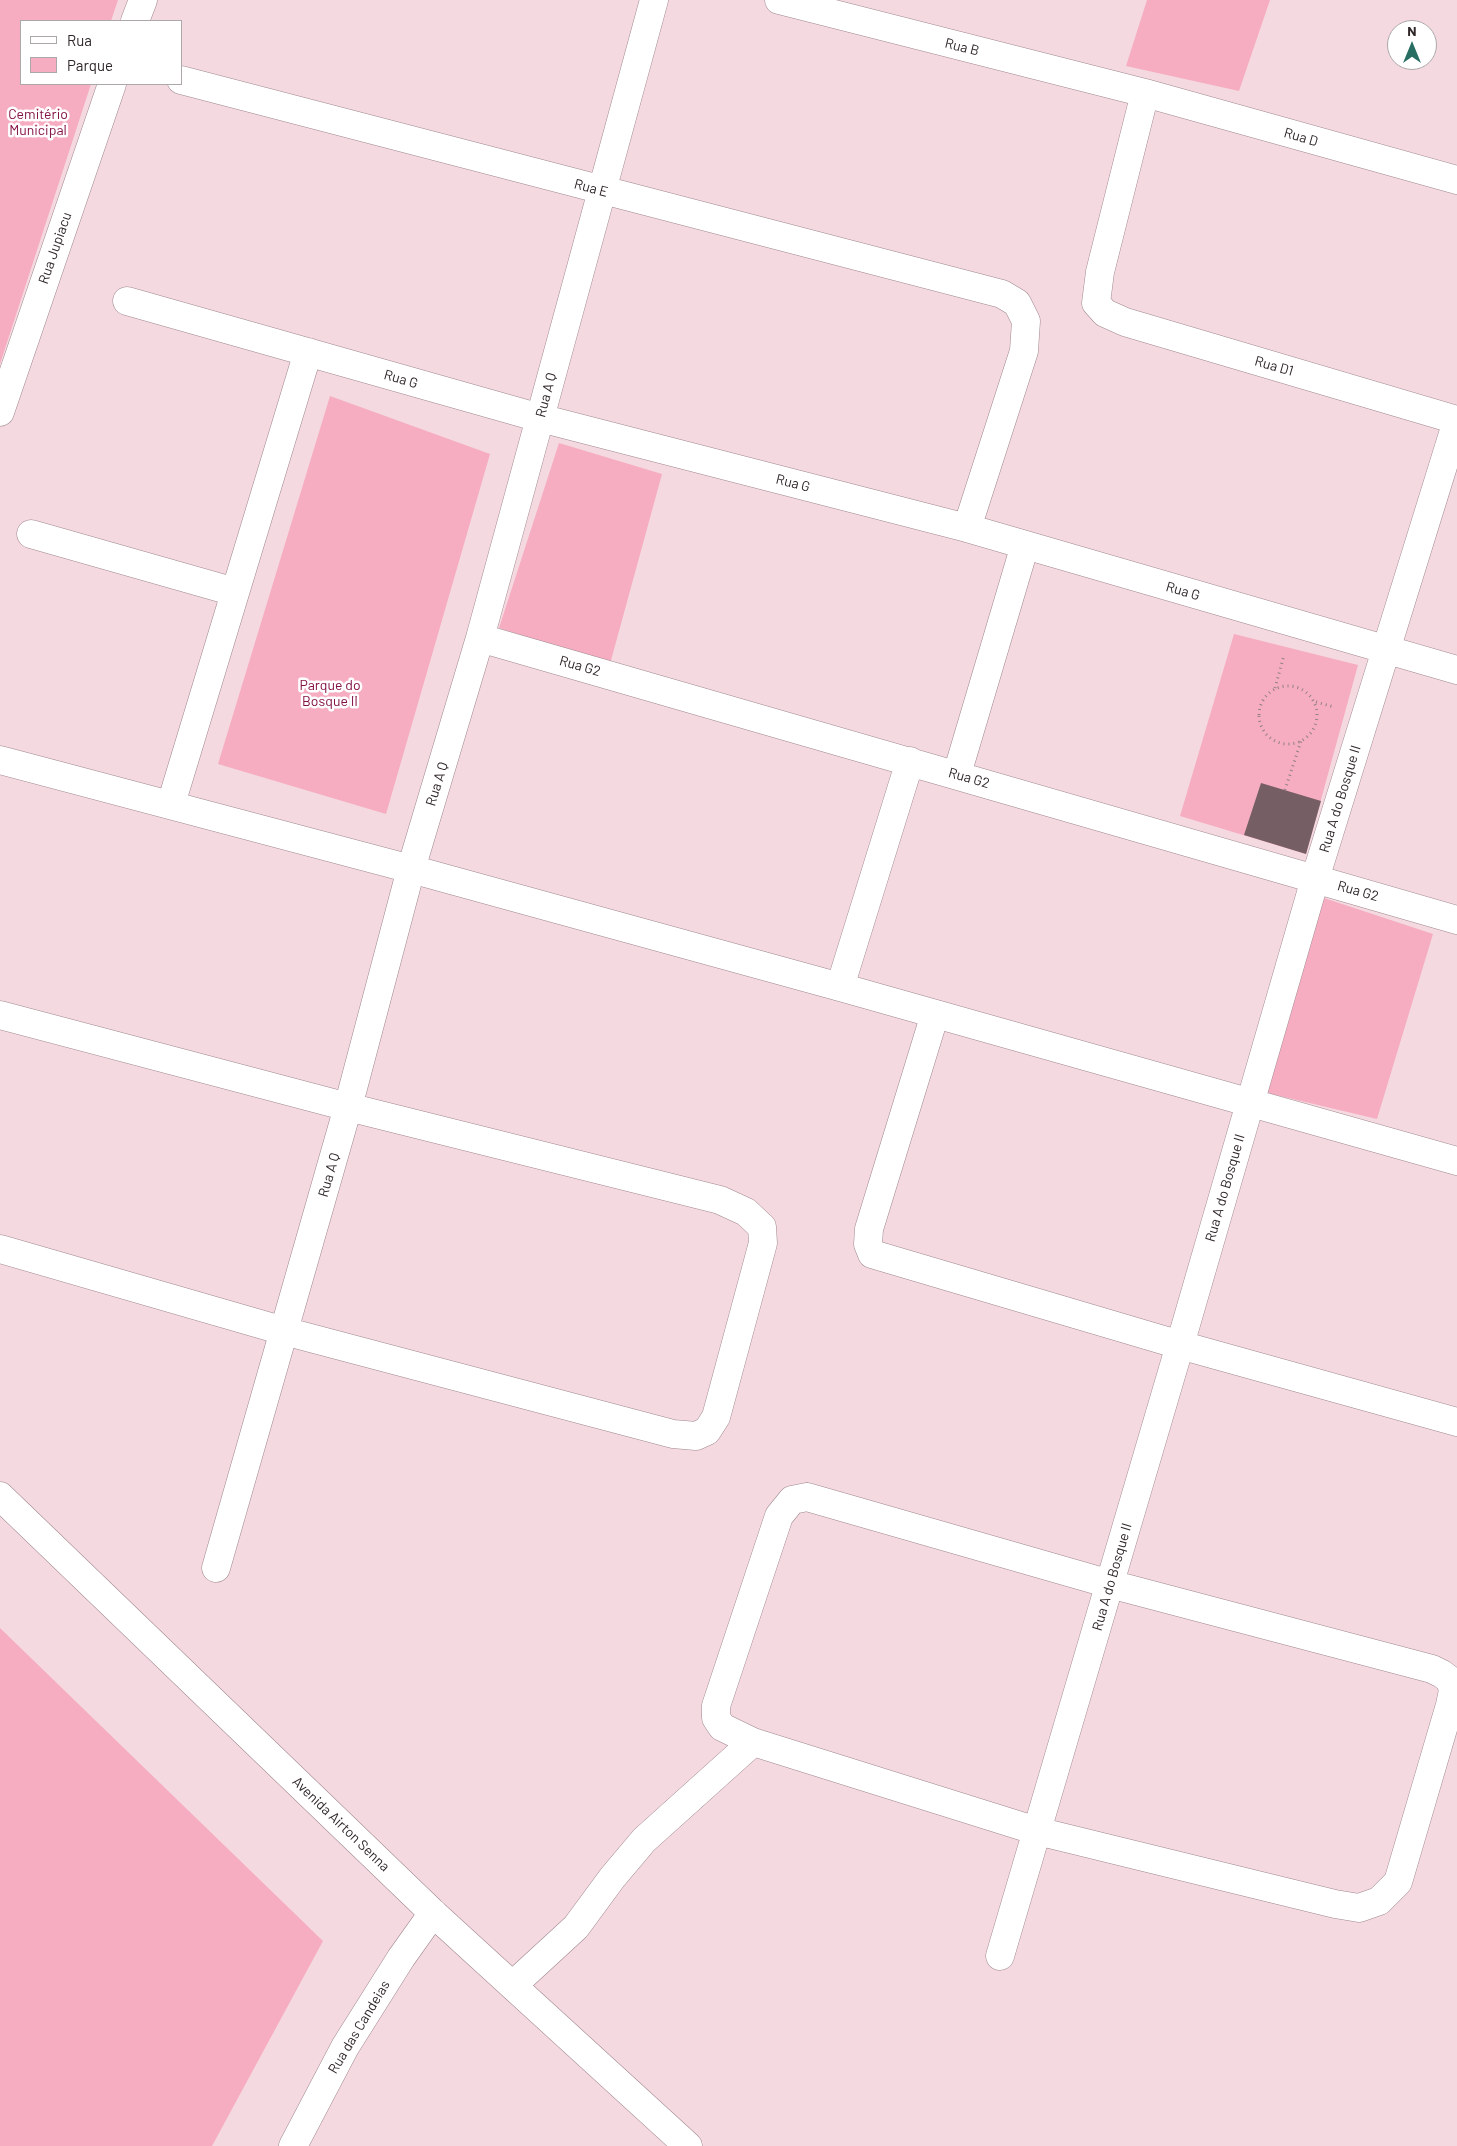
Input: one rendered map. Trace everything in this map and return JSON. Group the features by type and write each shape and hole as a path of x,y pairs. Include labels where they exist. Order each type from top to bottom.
{"street":[{"path":"135,20 143,0"},
{"name":"Rua A Q","path":"216,1568 348,1108 411,869 480,638 654,0"},
{"name":"Rua B","path":"780,0 1145,93"},
{"name":"Rua E","path":"182,80 1002,294 1016,304 1026,321 1024,351 967,528"},
{"name":"Rua Jupiacu","path":"0,412 112,85"},
{"name":"Rua D","path":"1145,93 1457,180"},
{"name":"Rua D1","path":"1145,93 1100,272 1096,304 1105,313 1125,322 1457,421"},
{"name":"Rua G","path":"127,301 540,418 1025,544 1457,670"},
{"path":"171,804 308,352"},
{"name":"Rua A do Bosque II","path":"1000,1956 1315,879 1457,421"},
{"path":"31,534 235,592"},
{"path":"957,774 1025,544"},
{"name":"Rua G2","path":"480,638 957,774 1457,920"},
{"path":"0,760 171,804 840,987 1457,1161"},
{"path":"840,987 910,761"},
{"path":"935,1014 869,1229 868,1244 872,1254 1180,1345 1457,1422"},
{"path":"0,1015 348,1108 720,1200 746,1212 762,1227 763,1243 716,1417 707,1431 696,1436 673,1434 284,1331 0,1249"},
{"name":"Avenida Airton Senna","path":"0,1496 434,1913 688,2146"},
{"path":"807,1497 1110,1584 1432,1669 1450,1680 1453,1690 1448,1714 1398,1882 1379,1901 1359,1908 1326,1902 1037,1831 753,1742 722,1728 716,1718 716,1706 778,1516 792,1500 807,1497"},
{"path":"513,1985 576,1927 612,1878 644,1840 753,1742"},
{"name":"Rua das Candeias","path":"293,2146 345,2047 401,1958 434,1913"}],"path":[{"path":"1285,790 1301,741 1313,731 1317,722 1318,711 1315,702 1302,688 1293,686 1275,688 1267,693 1258,710 1258,719 1262,728 1276,742 1286,744 1301,741"}],"green space":[{"name":"Cemitério Municipal","path":"0,0 118,0 111,20 20,20 20,85 91,85 0,364"},
{"path":"1147,0 1270,0 1239,91 1126,66"},
{"name":"Parque do Bosque II","path":"330,396 490,454 386,814 218,764"},
{"path":"559,443 662,474 610,664 499,628"},
{"path":"1234,634 1358,665 1306,854 1180,816"},
{"path":"1324,898 1433,934 1377,1119 1263,1092"},
{"path":"0,1628 323,1941 212,2146 0,2146"}],"building":[{"path":"1261,783 1321,801 1306,854 1244,835"}]}
